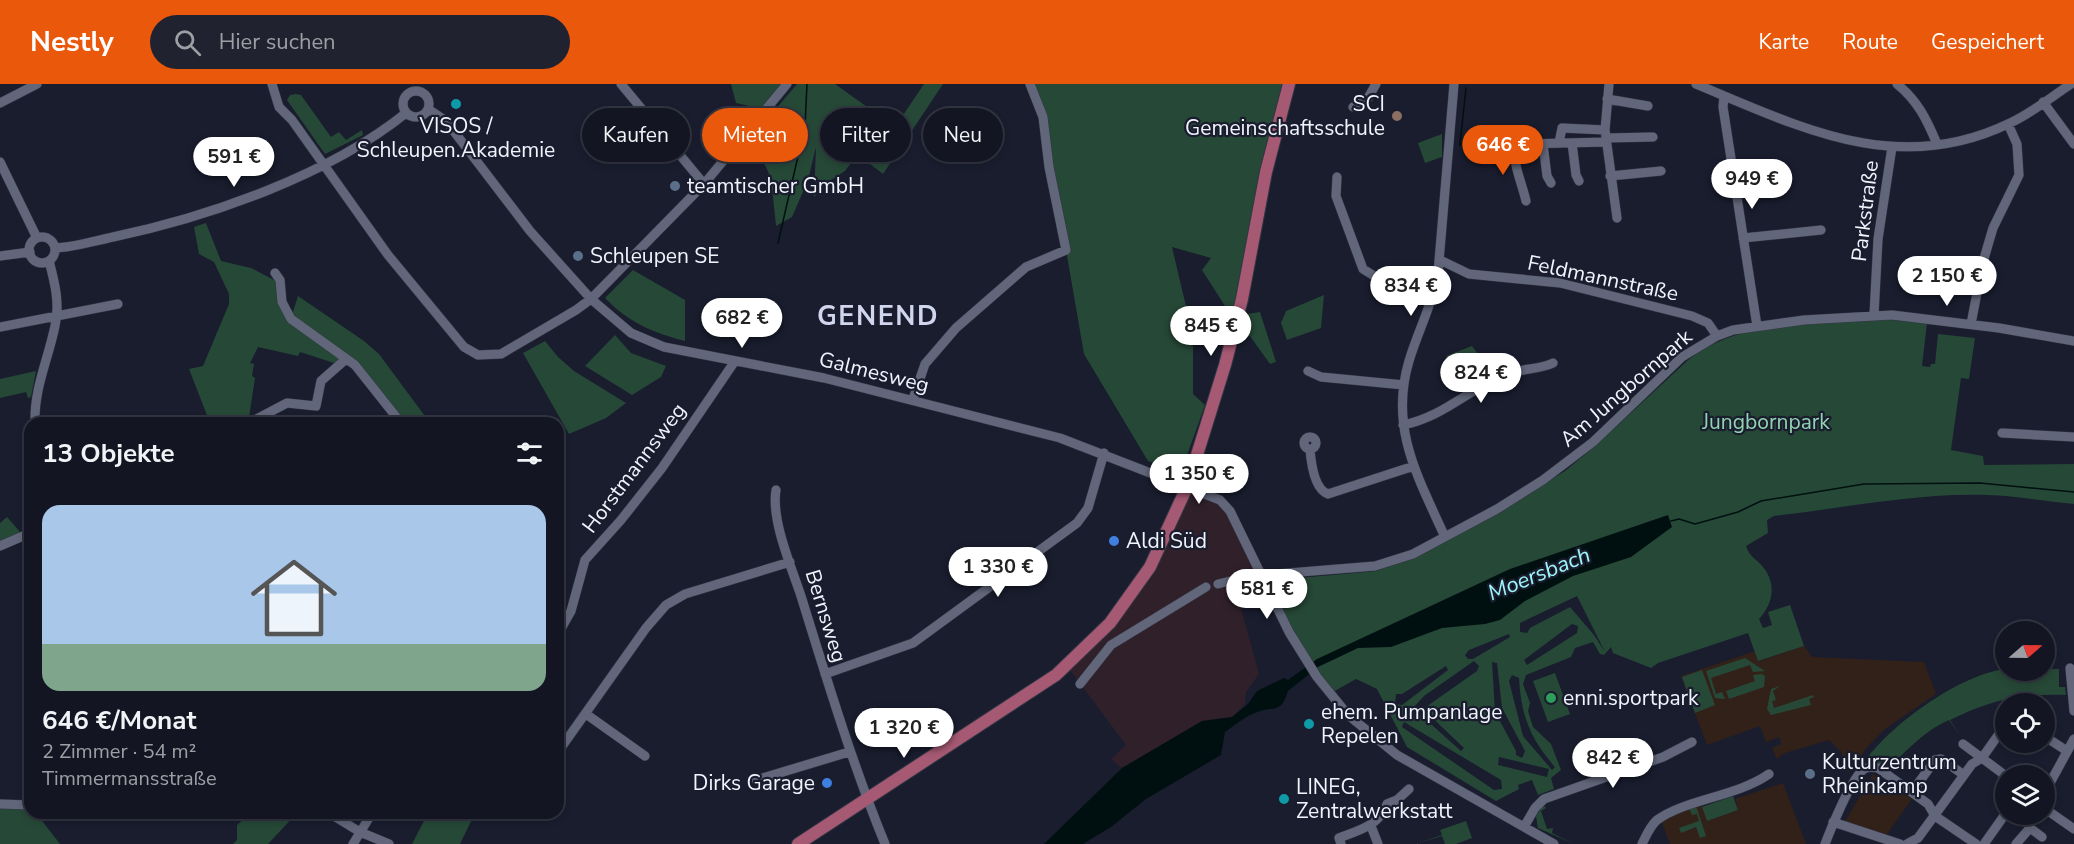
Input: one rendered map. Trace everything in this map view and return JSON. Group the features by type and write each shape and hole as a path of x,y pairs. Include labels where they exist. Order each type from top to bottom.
{"main road":[{"path":"798,844 1019,701 1081,653 1110,622 1150,567 1187,487 1236,323 1266,172 1288,84"}],"street":[{"path":"0,103 37,84"},
{"path":"272,84 279,107 292,120 388,255 457,340 478,355 507,351 591,299 704,184 787,84"},
{"path":"423,93 430,84"},
{"path":"621,84 704,184"},
{"path":"913,399 926,363 956,328 1026,267 1066,250 1049,167 1043,117 1030,84"},
{"path":"1353,107 1368,98 1376,84"},
{"path":"1445,537 1414,466 1403,425 1404,385 1410,360 1436,288 1454,84"},
{"path":"1609,84 1606,137 1617,218"},
{"path":"1696,84 1820,134 1846,142 1892,147 1937,144 1974,138 2008,124 2072,84"},
{"path":"1897,84 1908,93 1924,114 1937,144"},
{"path":"415,90 423,93 429,102 428,109 418,117 406,112 403,102 407,94 415,90"},
{"path":"1724,96 1723,107 1757,326"},
{"path":"1607,99 1648,106"},
{"path":"2043,102 2074,144"},
{"name":"Galmesweg","path":"428,109 446,121 530,231 591,299 626,328 646,340 664,347 802,373 913,399 1060,438 1212,495 1228,506 1306,662 1347,715 1378,742 1420,769 1553,844"},
{"path":"55,248 142,231 243,199 322,165 363,144 406,112"},
{"path":"1971,324 1992,228 2019,175 2017,144 2008,124"},
{"path":"1559,143 1562,128 1606,137"},
{"path":"1477,145 1572,143 1606,137 1653,137"},
{"path":"1572,143 1576,175 1579,181"},
{"path":"1543,144 1545,168 1551,183"},
{"path":"1514,145 1517,176 1526,201"},
{"name":"Parkstraße","path":"1874,315 1878,239 1892,147"},
{"path":"0,162 37,238"},
{"path":"1610,176 1661,171"},
{"path":"1337,177 1336,196 1363,269 1379,279 1436,288"},
{"path":"1743,238 1821,230"},
{"path":"37,238 48,239 55,248 54,255 49,261 39,263 30,252 31,244 37,238"},
{"path":"0,256 30,252"},
{"name":"Feldmannstraße","path":"1440,260 1469,274 1560,283 1692,316 1708,323 1717,336"},
{"path":"35,417 38,382 56,317 57,292 49,261"},
{"path":"275,273 280,280 282,302 291,319 361,372 396,417"},
{"path":"0,327 118,304"},
{"name":"Am Jungbornpark","path":"1218,584 1261,576 1381,565 1413,554 1497,509 1560,468 1593,442 1683,357 1717,336 1757,326 1874,315 1906,316 1971,324 2074,341"},
{"path":"260,417 287,403 316,406 321,381 346,359"},
{"name":"Horstmannsweg","path":"564,623 571,611 585,560 621,520 662,468 735,361"},
{"path":"1403,425 1440,413 1509,373 1539,370 1553,363"},
{"path":"1308,370 1321,377 1404,385"},
{"path":"2002,433 2074,437"},
{"path":"1310,449 1319,487 1328,494 1414,466"},
{"path":"825,674 913,643 1077,523 1088,508 1104,453"},
{"name":"Bernsweg","path":"776,490 773,503 790,562 849,752 885,844"},
{"path":"0,546 24,536"},
{"path":"564,744 656,614 666,605 685,594 790,562"},
{"path":"1080,684 1111,645 1206,587"},
{"path":"2071,674 2074,711"},
{"path":"586,714 645,756"},
{"path":"2055,773 2074,739"},
{"path":"1907,844 1918,838 1972,764 1982,758 1995,740"},
{"path":"1524,827 1536,806 1543,800 1663,757 1692,742"},
{"path":"2055,743 2067,751"},
{"path":"1963,744 1995,768"},
{"path":"756,780 849,752"},
{"path":"1912,792 1935,760 1941,759 1964,775"},
{"path":"1825,844 1833,822 1863,769 1870,766 1878,768 1912,792 1928,804 1935,816 1976,844"},
{"path":"1642,844 1654,823 1668,814 1753,785 1769,774"},
{"path":"1341,844 1339,838 1371,826 1383,814 1387,804 1397,800 1409,789"},
{"path":"0,804 24,805"},
{"path":"2055,816 2074,829"},
{"path":"339,819 360,832 389,844"},
{"path":"353,844 368,819"},
{"path":"1833,822 1900,844"},
{"path":"1984,844 1997,825"},
{"path":"1371,826 1378,844"},
{"path":"2016,844 2030,828 2042,837"}],"shaded area":[{"path":"1186,487 1226,506 1258,571 1233,579 1259,674 1246,692 1245,704 1232,717 1202,721 1122,768 1111,759 1126,745 1067,666 1150,567"},
{"path":"1804,646 1812,657 1924,662 1936,694 1885,729 1867,747 1848,773 1841,752 1829,740 1785,753 1777,759 1772,748 1781,744 1779,737 1766,742 1760,726 1707,745 1681,676 1755,651 1759,661"},
{"path":"1873,774 1912,799 1885,837 1844,823"},
{"path":"1783,783 1806,844 1670,844 1661,820 1701,804 1707,820 1738,810 1735,799"}],"green space":[{"path":"731,84 784,84 768,108 736,103"},
{"path":"797,84 835,84 869,108 820,108 820,162 852,162 845,171 826,183 814,197 816,147 808,180 792,217 776,226 771,178 764,162 808,162 808,108 777,108"},
{"path":"924,84 943,84 927,108 923,108 923,114 911,132 911,108 908,108"},
{"path":"1030,84 1285,84 1266,147 1232,317 1202,270 1211,258 1172,247 1193,336 1193,394 1205,405 1185,461 1177,467 1168,467 1148,461 1084,354 1043,117"},
{"path":"290,95 301,95 331,137 339,132 346,140 362,130 363,135 325,154 287,100"},
{"path":"1442,134 1442,157 1425,163 1418,143"},
{"path":"871,162 891,162 883,174 870,164"},
{"path":"206,223 221,261 251,268 278,282 283,313 340,359 334,363 300,352 298,356 258,347 250,363 254,364 252,376 255,378 249,417 208,417 189,369 203,366 229,304 229,294 214,262 199,254 194,227"},
{"path":"633,270 685,300 685,341 642,326 623,314 605,298"},
{"path":"1324,295 1321,328 1287,340 1281,323 1286,311"},
{"path":"298,296 364,341 379,354 426,417 401,417 370,377 292,315"},
{"path":"1260,312 1276,362 1270,364 1247,332 1247,314"},
{"name":"Jungbornpark","path":"1885,319 1927,323 1922,366 1930,367 1931,364 1935,364 1938,334 1975,338 1969,379 1961,378 1951,450 1983,456 1984,465 2074,464 2074,504 2009,496 1933,496 1774,516 1767,520 1768,533 1746,546 1761,564 1772,587 1768,607 1759,619 1763,628 1772,625 1768,612 1790,605 1804,646 1758,661 1748,633 1658,663 1651,668 1613,653 1611,647 1604,655 1600,654 1593,642 1575,648 1571,657 1526,675 1523,684 1530,703 1528,711 1533,727 1551,744 1561,770 1551,778 1554,789 1538,795 1532,780 1518,785 1519,789 1496,801 1407,747 1377,689 1356,679 1331,693 1297,641 1271,588 1277,580 1376,571 1412,558 1502,510 1565,471 1687,361 1708,347 1731,337 1782,325","holes":["1577,596 1605,652 1570,607 1530,628 1527,633 1520,632 1520,623","1572,624 1578,626 1577,633 1527,665 1524,660","1509,634 1510,637 1473,659 1468,659 1465,655 1469,650","1474,661 1479,666 1477,671 1423,709 1464,748 1461,751 1413,708 1424,696","1492,662 1497,663 1502,708 1525,751 1522,758 1516,755 1495,712","1446,666 1448,670 1402,705 1395,704 1396,694 1402,694","1512,675 1519,678 1522,704 1528,726 1546,757 1555,767 1552,770 1523,736 1509,681","1404,722 1501,780 1502,789 1494,790 1402,727","1499,757 1549,769 1547,777 1498,765"]},
{"path":"615,335 631,353 666,366 661,377 632,395 585,366"},
{"path":"545,341 574,371 626,403 606,418 569,434 564,425 564,417 559,417 523,353"},
{"path":"1472,346 1478,354 1477,359 1450,368 1446,356"},
{"path":"36,371 31,397 28,398 26,392 0,398 0,379"},
{"path":"7,517 21,533 0,544 0,523"},
{"path":"1745,658 1765,671 1753,672 1750,665 1711,678 1716,694 1722,692 1725,699 1715,698 1706,671"},
{"path":"2055,669 2059,669 2059,687 2065,687 2066,695 1995,693 1995,702 1950,720 1961,737 1949,720 1923,736 1887,770 1868,757 1895,729 1930,702 1949,690 1995,671 1995,681 2055,681"},
{"path":"1702,670 1715,705 1695,713 1682,677"},
{"name":"enni.sportpark","path":"1555,673 1570,714 1548,722 1533,681"},
{"path":"1753,675 1765,676 1764,687 1729,699 1726,691 1755,681"},
{"path":"1780,686 1773,691 1776,700 1772,701 1774,708 1813,695 1814,697 1809,699 1811,705 1771,715 1767,709 1771,689"},
{"path":"1733,796 1738,810 1707,821 1702,807"},
{"path":"1543,805 1546,808 1541,811 1547,829 1553,828 1552,833 1574,844 1538,828 1536,816"},
{"path":"1696,806 1706,836 1700,838 1696,827 1681,833 1679,828 1699,821 1697,814 1692,815 1689,808"},
{"path":"0,808 24,808 24,819 41,819 60,844 0,844"},
{"path":"244,819 291,819 268,844 233,844 237,840 237,825"},
{"path":"425,819 472,819 460,844 412,844"},
{"path":"1466,821 1472,838 1456,844 1445,844 1442,836 1415,844 1442,835 1440,830"}],"water":[{"path":"718,309 723,310 729,316 729,326 723,332 718,333 713,332 707,326 706,321 707,316 713,310"},
{"name":"Moersbach","path":"1668,515 1672,527 1631,557 1573,576 1525,601 1500,620 1485,624 1442,628 1391,647 1358,648 1318,667 1288,691 1283,703 1279,706 1251,715 1225,732 1221,755 1146,799 1111,827 1083,844 1044,844 1122,768 1202,721 1232,717 1248,704 1257,691 1284,678 1288,680 1317,659 1510,569"}],"waterway":[{"path":"778,243 805,126 807,84"},
{"path":"1460,145 1466,88"},
{"name":"Moersbach","path":"1671,521 1679,519 1695,524 1738,512 1761,501 1864,484 1980,483 2074,492"}],"place":[{"name":"VISOS / Schleupen.Akademie","path":"456,104"},
{"name":"SCI Gemeinschaftsschule","path":"1397,116"},
{"name":"teamtischer GmbH","path":"675,186"},
{"name":"Schleupen SE","path":"578,256"},
{"name":"Aldi Süd","path":"1114,541"},
{"name":"enni.sportpark","path":"1551,698"},
{"name":"ehem. Pumpanlage Repelen","path":"1309,724"},
{"name":"Kulturzentrum Rheinkamp","path":"1810,774"},
{"name":"Dirks Garage","path":"827,783"},
{"name":"LINEG, Zentralwerkstatt","path":"1284,799"}],"district":[{"name":"GENEND","path":"878,316"}]}
